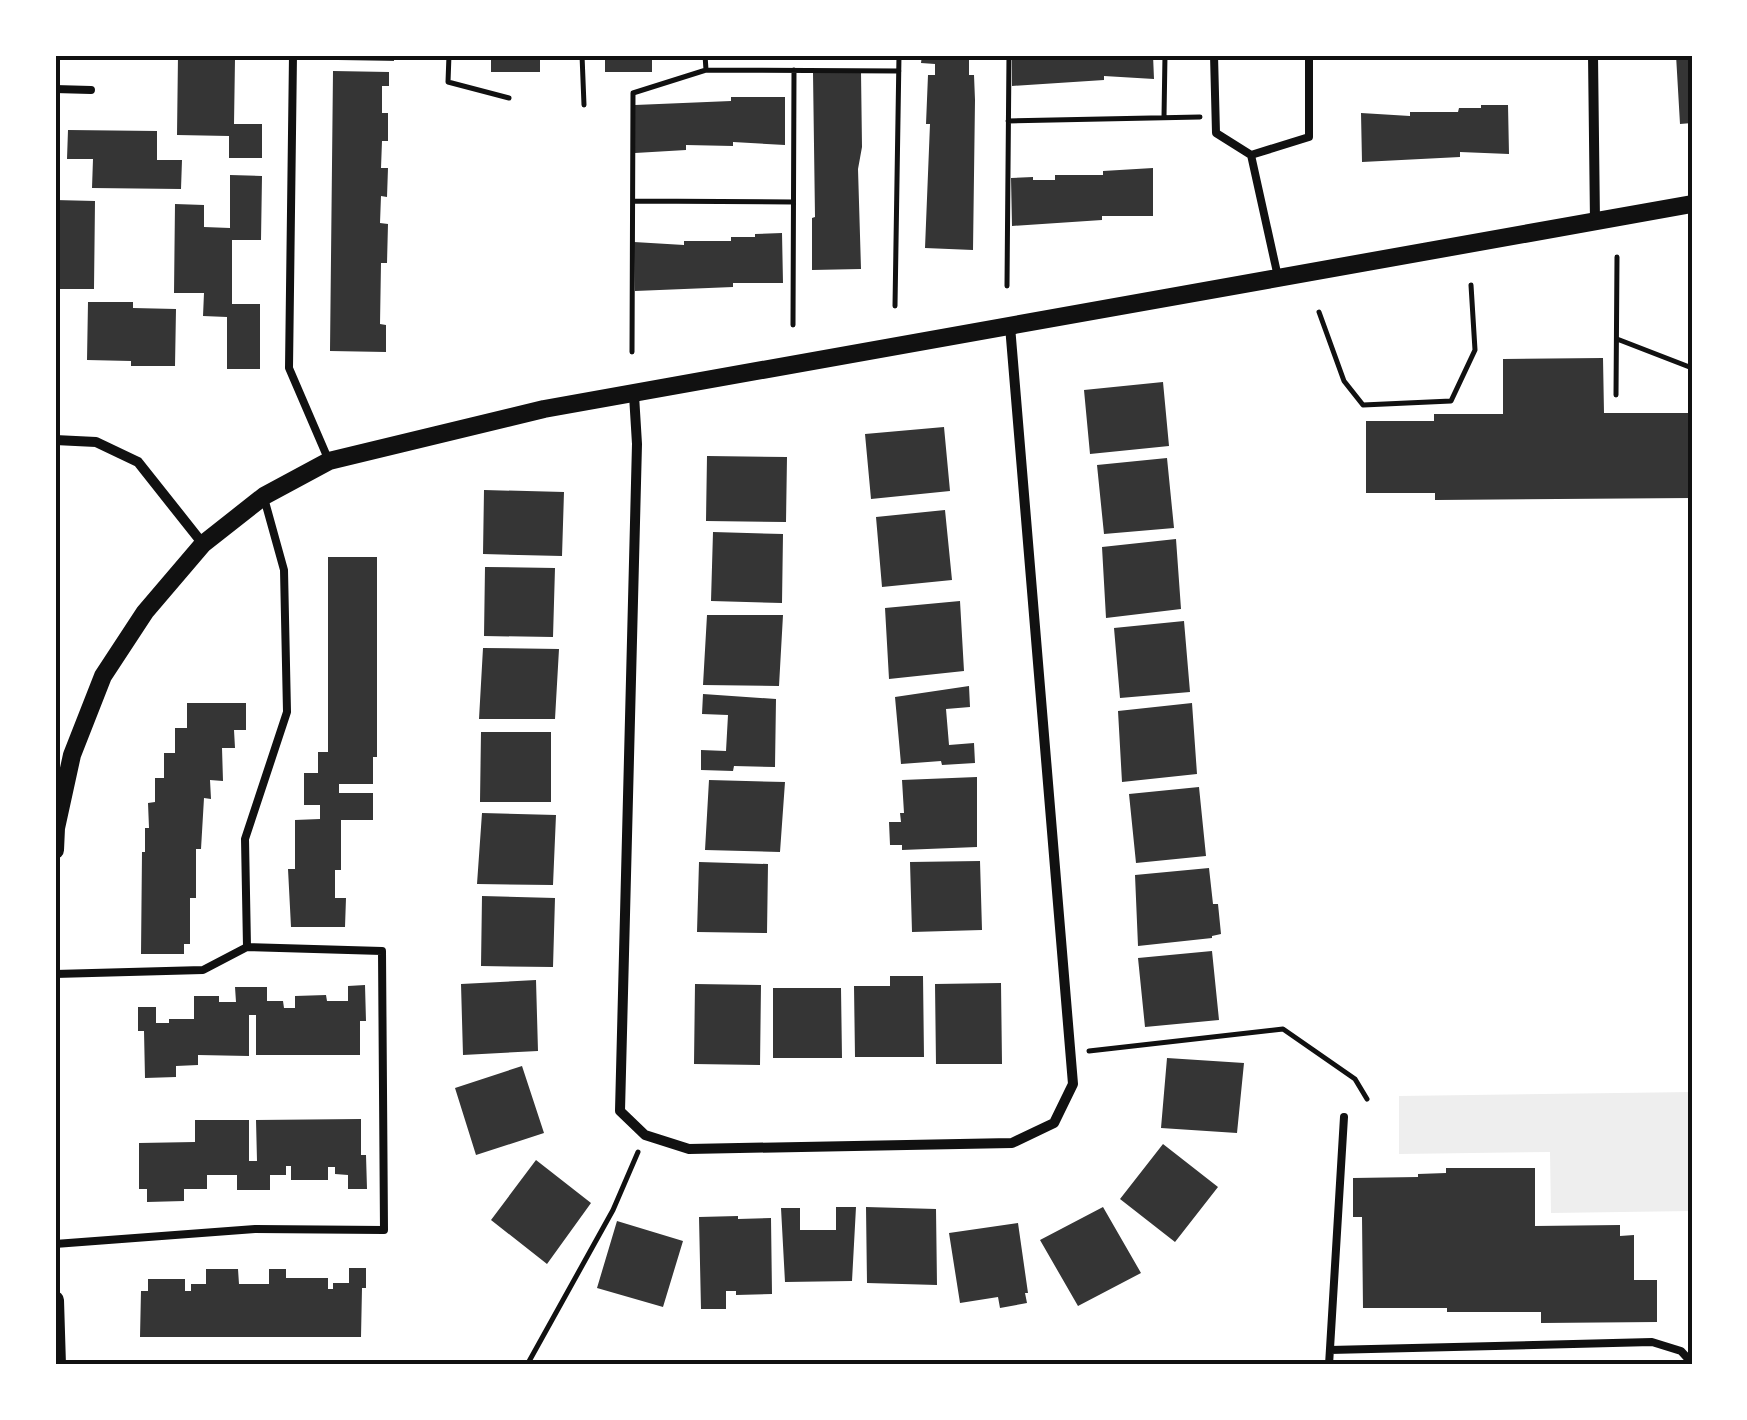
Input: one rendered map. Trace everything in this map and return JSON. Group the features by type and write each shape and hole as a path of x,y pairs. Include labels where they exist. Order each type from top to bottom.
{"street":[{"path":"1592,55 1595,222"},
{"path":"55,850 72,755 103,676 145,612 203,544 264,496 330,461 544,409 1692,204"},
{"path":"634,394 637,444 620,1110 645,1135 689,1150 1012,1143 1054,1124 1074,1084 1010,326"},
{"path":"55,440 96,442 138,462 203,544"},
{"path":"55,1300 57,1365"}],"lane":[{"path":"293,55 290,368 330,461"},
{"path":"1214,55 1216,133 1251,155 1278,277"},
{"path":"1251,155 1309,137 1309,55"},
{"path":"55,89 91,90"},
{"path":"247,946 245,839 286,712 284,570 264,496"},
{"path":"55,974 203,970 247,946 382,951 384,1230 255,1229 55,1244"},
{"path":"1329,1365 1344,1116"},
{"path":"1330,1350 1652,1342 1681,1351 1692,1363"}],"path":[{"path":"449,55 448,82 508,98"},
{"path":"582,55 584,105"},
{"path":"705,55 706,70"},
{"path":"895,306 899,55"},
{"path":"1007,286 1009,55"},
{"path":"1164,118 1165,55"},
{"path":"632,352 633,93 706,70 899,70"},
{"path":"793,324 794,70"},
{"path":"1008,122 1215,117"},
{"path":"633,201 793,202"},
{"path":"1616,395 1617,258"},
{"path":"1319,312 1344,381 1362,405 1451,400 1475,350 1471,285"},
{"path":"1616,339 1692,368"},
{"path":"1071,1053 1283,1029 1355,1079 1367,1099"},
{"path":"527,1365 613,1210 645,1135"}],"shaded area":[{"path":"1692,1092 1692,1211 1551,1213 1550,1152 1399,1154 1399,1096"}],"building":[{"path":"178,55 264,55 264,59 235,59 234,124 262,124 262,158 229,158 229,136 177,135"},
{"path":"339,55 394,55 394,61 338,60"},
{"path":"491,55 540,55 540,72 491,72"},
{"path":"605,55 652,55 652,72 605,72"},
{"path":"922,55 969,55 975,100 973,250 925,248 928,75 935,75 935,64 921,63"},
{"path":"1012,55 1153,55 1154,79 1104,76 1104,80 1012,86"},
{"path":"1676,55 1692,55 1692,123 1680,124"},
{"path":"333,71 389,72 389,86 382,86 382,113 388,113 388,141 382,141 381,168 388,168 387,197 381,196 380,223 388,224 387,263 381,263 380,324 386,325 386,352 330,351"},
{"path":"861,72 861,269 812,270 813,73"},
{"path":"731,97 785,97 785,145 733,142 733,146 686,145 686,150 635,153 635,105 731,101"},
{"path":"1508,105 1509,154 1460,152 1460,157 1362,162 1361,113 1410,116 1410,112 1458,112 1459,108"},
{"path":"68,130 157,131 157,160 182,160 181,189 92,188 93,159 67,159"},
{"path":"1153,168 1153,216 1102,216 1102,220 1012,226 1011,178 1055,180 1055,175 1103,175 1103,171"},
{"path":"230,175 262,176 261,240 232,240 232,304 260,304 260,369 227,369 227,317 203,316 204,293 174,293 175,204 204,205 204,227 230,228"},
{"path":"55,200 95,201 94,289 55,289"},
{"path":"782,233 783,283 635,291 634,242 684,245 684,241 731,241 731,237"},
{"path":"88,302 133,302 133,308 176,309 175,366 87,360"},
{"path":"1603,358 1604,413 1692,413 1692,498 1435,500 1435,493 1366,493 1366,421 1434,421 1434,414 1503,414 1503,359"},
{"path":"1163,382 1169,446 1090,454 1084,390"},
{"path":"944,427 950,491 871,499 865,434"},
{"path":"707,456 787,457 786,522 706,521"},
{"path":"1167,458 1174,528 1104,534 1097,465"},
{"path":"484,490 564,492 562,556 483,554"},
{"path":"945,510 952,580 882,587 876,517"},
{"path":"713,532 783,534 782,603 711,601"},
{"path":"1176,539 1181,609 1106,618 1102,547"},
{"path":"328,557 377,557 377,757 373,757 373,784 339,784 339,793 373,793 373,820 341,820 341,870 335,870 335,898 346,898 345,927 291,927 288,869 295,869 295,820 320,819 320,805 304,805 304,773 318,773 318,752 328,752"},
{"path":"485,567 555,568 553,637 484,636"},
{"path":"960,601 964,671 889,679 885,608"},
{"path":"707,615 783,615 779,686 703,685"},
{"path":"1184,621 1190,692 1120,698 1114,628"},
{"path":"483,648 559,649 555,719 479,719"},
{"path":"969,686 970,707 946,709 949,745 974,743 975,763 901,764 895,697"},
{"path":"703,694 776,699 775,767 701,770 701,750 726,751 728,715 702,714"},
{"path":"187,703 246,703 246,730 234,730 235,748 222,748 223,781 210,780 211,799 204,798 201,849 196,849 196,898 190,898 190,944 184,944 184,954 141,954 142,852 145,828 149,828 148,803 155,802 155,778 164,778 164,753 175,753 175,728 187,728"},
{"path":"1192,703 1197,774 1122,782 1118,711"},
{"path":"481,732 551,732 551,802 480,802"},
{"path":"977,777 977,847 902,850 902,845 890,845 889,822 901,822 900,813 904,813 902,780"},
{"path":"709,780 785,782 780,852 705,850"},
{"path":"1199,787 1206,856 1136,863 1129,794"},
{"path":"482,813 556,815 553,885 477,884"},
{"path":"980,861 982,930 912,932 910,862"},
{"path":"699,862 768,864 767,933 697,932"},
{"path":"1209,868 1221,934 1138,946 1135,875"},
{"path":"482,896 555,898 553,967 481,966"},
{"path":"1212,951 1219,1020 1145,1027 1138,958"},
{"path":"890,976 923,976 924,1057 855,1057 854,986 890,986"},
{"path":"536,980 538,1051 463,1055 461,984"},
{"path":"1001,983 1002,1064 936,1064 935,984"},
{"path":"695,984 761,985 760,1065 694,1064"},
{"path":"365,985 366,1021 360,1021 360,1055 256,1055 256,1015 249,1015 249,1056 198,1055 198,1065 176,1066 176,1077 145,1078 144,1031 138,1031 138,1007 156,1007 156,1023 169,1023 169,1019 194,1019 194,996 219,996 219,1002 236,1002 235,987 267,987 267,1001 283,1001 284,1008 295,1008 295,996 326,995 327,1001 348,1001 348,986"},
{"path":"773,988 841,988 842,1058 773,1058"},
{"path":"1167,1058 1244,1063 1237,1133 1161,1128"},
{"path":"522,1066 544,1133 476,1155 455,1088"},
{"path":"361,1119 361,1155 366,1155 367,1189 348,1189 348,1175 335,1174 335,1167 328,1167 328,1180 291,1180 291,1166 286,1166 286,1175 270,1175 270,1190 237,1190 237,1175 207,1175 207,1189 184,1189 184,1201 147,1202 147,1189 139,1189 139,1143 195,1142 195,1120 249,1120 249,1161 257,1161 256,1120"},
{"path":"1163,1144 1218,1187 1175,1242 1120,1199"},
{"path":"536,1160 591,1203 547,1264 491,1220"},
{"path":"1446,1168 1535,1168 1535,1226 1620,1225 1620,1236 1634,1235 1634,1280 1657,1280 1657,1322 1541,1323 1541,1312 1363,1308 1362,1217 1353,1217 1353,1178 1418,1177 1446,1173"},
{"path":"836,1207 856,1207 852,1281 785,1282 781,1208 800,1208 800,1230 836,1230"},
{"path":"866,1207 936,1209 937,1285 867,1283"},
{"path":"1103,1207 1141,1273 1078,1306 1040,1240"},
{"path":"699,1217 771,1218 772,1294 736,1295 736,1291 726,1291 726,1309 701,1309"},
{"path":"617,1221 683,1241 663,1307 597,1288"},
{"path":"1018,1223 1027,1303 1000,1308 998,1297 960,1303 949,1233"},
{"path":"349,1268 366,1268 361,1337 140,1337 141,1291 148,1291 148,1279 185,1279 185,1291 191,1291 191,1284 206,1284 206,1269 238,1269 239,1284 269,1284 269,1269 286,1269 286,1278 328,1278 328,1289 333,1289 333,1283 349,1283"}]}
